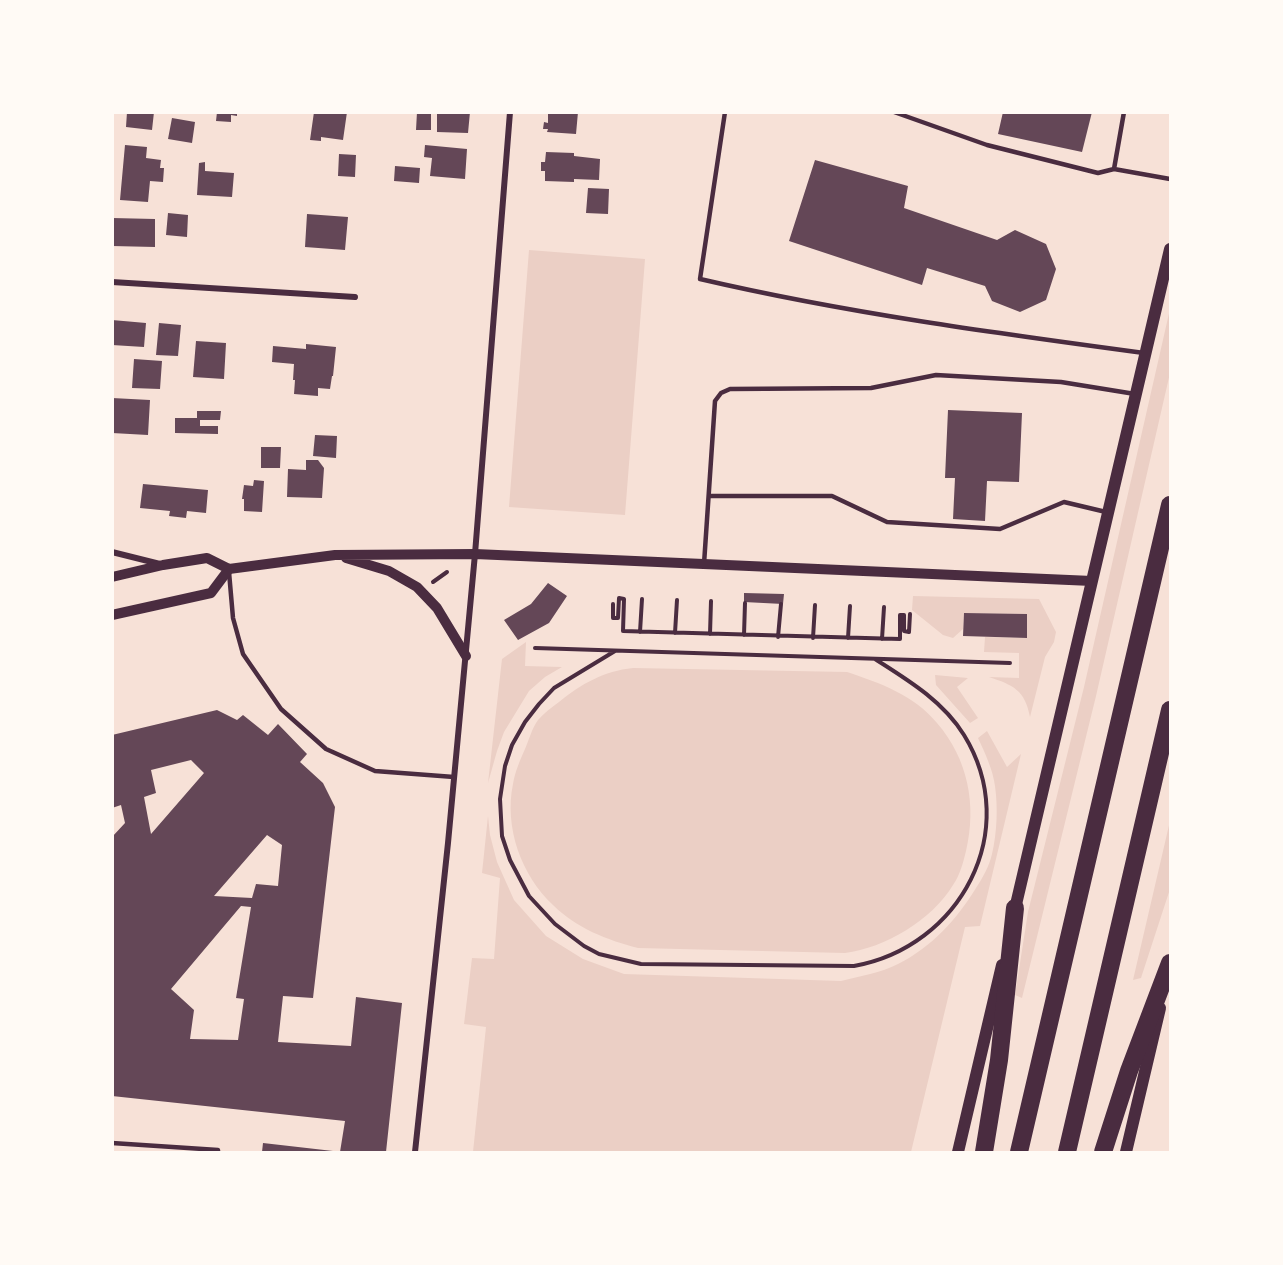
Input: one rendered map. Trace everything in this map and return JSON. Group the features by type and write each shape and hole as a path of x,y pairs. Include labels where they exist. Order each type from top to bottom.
{"highway":[{"path":"1019,1152 1170,505"},
{"path":"1067,1152 1170,710"},
{"path":"984,1152 999,1060 1015,908"},
{"path":"1103,1152 1129,1071 1170,964"}],"main road":[{"path":"958,1152 1170,249"},
{"path":"1126,1152 1170,964"}],"street":[{"path":"416,1152 466,656 510,112"},
{"path":"112,282 355,297"},
{"path":"112,552 163,565"},
{"path":"112,577 207,558 229,569 334,555 475,554 1092,581"},
{"path":"334,555 389,571 417,588 437,608 466,656"},
{"path":"112,615 211,593 229,569"}],"lane":[{"path":"725,112 700,279 765,294 960,327 1146,353"},
{"path":"894,112 987,145 1098,173 1114,169 1170,179"},
{"path":"1114,169 1124,112"},
{"path":"704,564 715,401 721,393 730,389 871,388 936,375 1061,382 1136,394"},
{"path":"709,496 832,496 887,522 1000,529 1064,502 1108,512"},
{"path":"229,569 233,618 243,654 281,709 326,749 375,771 454,777"},
{"path":"112,1143 218,1150 218,1152"}],"path":[{"path":"427,587 447,572"},
{"path":"613,604 613,618 618,618 619,598 624,599 623,631 778,637 900,639 900,615 904,615 904,631 909,633 910,614"},
{"path":"640,632 642,599"},
{"path":"675,633 677,600"},
{"path":"710,634 711,601"},
{"path":"744,635 745,603"},
{"path":"778,637 781,604"},
{"path":"813,638 815,605"},
{"path":"848,638 850,606"},
{"path":"882,639 884,607"},
{"path":"535,648 1010,663"},
{"path":"615,651 554,688 525,722 512,745 505,766 500,817 502,836 510,860 529,896 541,910 584,946 600,954 641,964 854,966 894,954 924,936 945,918 969,884 981,854 985,794 979,768 964,736 944,710 911,682 874,659"}],"shaded area":[{"path":"529,250 645,259 625,515 509,507"},
{"path":"1170,309 1170,373 1096,696 1022,998 1015,995 1028,912 1084,687"},
{"path":"913,596 1039,599 1056,632 1054,642 1045,657 1030,717 1025,700 1017,690 989,677 1019,678 1019,653 984,652 985,637 1026,638 1027,614 964,613 963,629 953,638 943,635 912,610"},
{"path":"526,642 525,666 562,667 545,677 529,691 504,732 488,783 502,659"},
{"path":"633,668 847,672 896,691 918,705 928,713 948,737 963,767 970,800 969,834 964,860 958,877 944,898 920,921 891,939 845,953 638,948 582,927 562,913 532,879 524,865 513,833 511,800 518,766 532,730 538,720 551,708 593,679"},
{"path":"935,675 968,678 957,687 978,718 970,723 936,685"},
{"path":"987,731 1007,767 1021,754 980,926 965,927 911,1152 473,1152 486,1027 464,1024 472,958 494,959 500,878 482,873 488,816 497,862 514,900 546,936 583,959 624,974 841,981 891,967 922,949 952,921 981,880 992,854 996,820 994,780 978,738"},
{"path":"1170,821 1170,889 1141,978 1133,980"}],"building":[{"path":"127,112 154,112 152,130 126,127"},
{"path":"217,112 237,112 237,116 231,115 231,122 216,121"},
{"path":"314,112 347,112 343,140 321,137 321,141 310,140"},
{"path":"417,112 431,112 431,130 416,130"},
{"path":"437,112 470,112 468,133 437,132"},
{"path":"548,112 578,112 576,134 547,132 548,129 543,129 544,122 548,123"},
{"path":"1003,112 1092,112 1082,152 998,134"},
{"path":"172,118 195,122 192,143 168,139"},
{"path":"125,145 147,147 146,158 161,160 160,168 164,168 163,182 150,181 148,202 120,200"},
{"path":"425,145 467,149 465,179 430,176 432,158 424,157"},
{"path":"546,152 574,153 574,156 600,159 599,180 545,181 545,171 541,171 541,162 545,162"},
{"path":"339,154 356,155 355,177 338,176"},
{"path":"815,160 908,186 904,208 997,240 1015,230 1046,244 1056,269 1046,300 1020,312 992,301 985,286 927,268 922,285 789,241"},
{"path":"205,162 205,171 234,173 232,197 197,195 199,163"},
{"path":"395,166 420,168 419,183 394,181"},
{"path":"588,188 609,189 608,214 586,213"},
{"path":"168,213 188,215 187,237 166,235"},
{"path":"307,214 348,217 345,250 305,247"},
{"path":"112,218 155,219 155,247 112,246"},
{"path":"112,320 146,323 144,347 112,345"},
{"path":"159,323 181,325 178,356 156,355"},
{"path":"196,341 226,343 224,379 193,377"},
{"path":"306,344 336,347 330,389 318,388 318,396 294,394 294,364 272,362 273,346 306,349"},
{"path":"134,359 162,361 160,389 132,388"},
{"path":"112,398 150,400 148,435 112,433"},
{"path":"948,410 1022,413 1019,482 987,481 985,521 953,519 955,478 945,478"},
{"path":"197,411 221,411 220,420 200,420 200,426 218,426 218,434 175,433 175,418 197,418"},
{"path":"315,435 337,436 336,458 313,456"},
{"path":"261,447 281,447 280,468 261,468"},
{"path":"306,460 318,460 324,468 322,498 287,497 288,469 306,470"},
{"path":"254,480 264,481 262,512 244,511 244,499 242,499 244,485 253,486"},
{"path":"143,484 208,490 206,513 187,511 186,518 169,516 170,511 140,508"},
{"path":"548,583 567,596 549,623 518,640 504,620 531,604"},
{"path":"744,593 784,594 783,604 744,602"},
{"path":"964,613 1027,614 1027,638 963,636"},
{"path":"217,710 237,720 243,715 268,735 278,724 307,754 300,762 323,783 335,807 313,998 283,996 278,1042 351,1046 356,997 402,1003 386,1152 340,1152 345,1121 112,1096 112,837 125,823 121,805 112,808 112,735","holes":["191,760 204,773 151,834 144,797 156,793 151,770","267,835 282,845 278,886 256,884 252,898 214,896","241,906 251,907 236,998 244,999 238,1040 190,1039 194,1010 171,989"]},
{"path":"263,1143 333,1151 333,1152 262,1152"}]}
